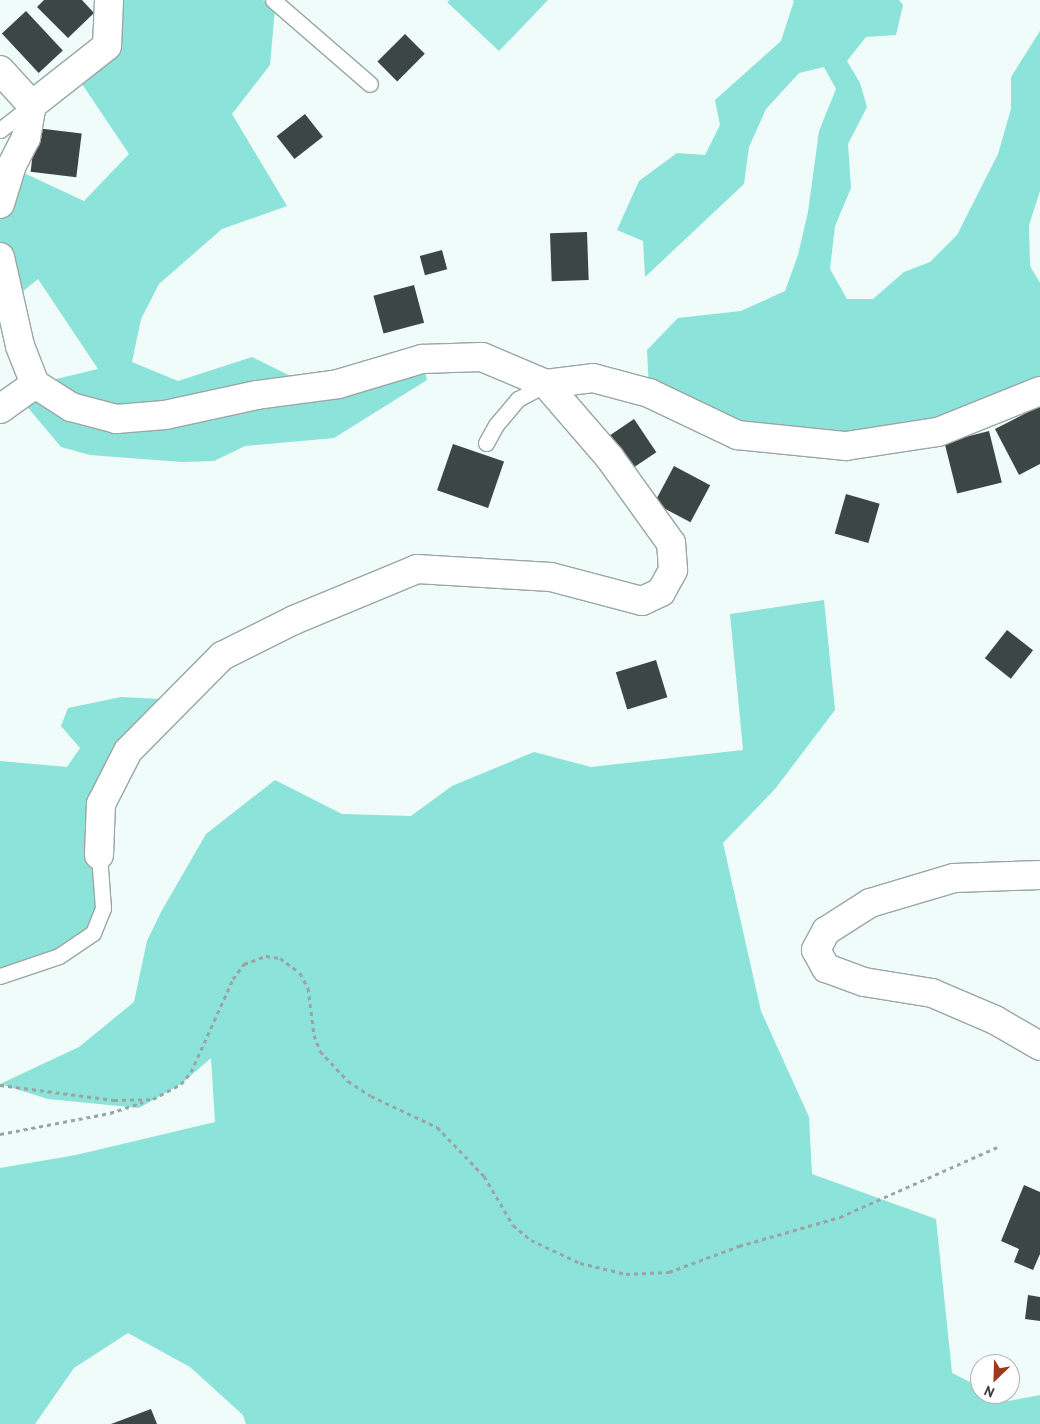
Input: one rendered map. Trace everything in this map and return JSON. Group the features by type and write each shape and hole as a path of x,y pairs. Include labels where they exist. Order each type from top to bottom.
{"street":[{"path":"0,204 11,167 26,138 32,105 107,46 109,0"},
{"path":"0,70 32,105"},
{"path":"0,257 20,346 35,384 71,407 116,419 164,415 257,395 338,384 422,359 482,357 546,384 610,458 671,543 672,570 661,592 642,601 551,577 417,569 294,620 222,656 128,750 101,804 100,855"},
{"path":"546,384 593,378 649,393 738,436 846,446 938,432 1040,391"},
{"path":"0,409 35,384"},
{"path":"1040,875 954,878 870,903 826,931 816,950 826,968 864,982 932,994 995,1020 1040,1046"}],"lane":[{"path":"273,0 370,84"},
{"path":"0,130 32,105"},
{"path":"486,443 496,425 518,400 546,384"},
{"path":"0,976 59,956 93,933 103,908 100,855"}],"path":[{"path":"0,1134 110,1113 153,1099 181,1084 191,1072 233,978 244,964 266,956 286,962 300,973 308,988 314,1035 320,1051 332,1066 371,1096 437,1127 484,1176 513,1225 531,1240 554,1253 603,1270 626,1274 670,1272 739,1246 840,1217 997,1147"},
{"path":"0,1085 114,1100 153,1099"}],"shaded area":[{"path":"109,0 263,0 275,9 270,65 232,114 287,206 222,229 159,284 141,319 132,362 178,381 252,357 313,387 422,359 427,380 334,438 245,446 214,461 182,462 90,455 61,447 18,396 35,384 98,369 38,279 11,301 0,284 0,177 11,167 84,201 129,154 74,72 107,46"},
{"path":"450,0 548,0 499,51 447,2"},
{"path":"792,0 899,0 903,5 896,35 866,37 847,61 860,83 867,107 848,144 851,188 835,226 830,269 847,299 873,299 904,272 930,262 957,235 998,154 1011,109 1011,77 1040,31 1040,191 1029,225 1030,266 1040,283 1040,391 938,432 737,435 649,393 647,350 678,318 741,311 785,291 798,255 808,212 819,131 836,89 824,67 799,73 766,109 749,147 744,184 645,277 643,241 617,230 639,181 677,153 705,155 720,125 715,100 781,41 794,1"},
{"path":"824,600 835,710 775,789 723,843 761,1011 809,1117 812,1174 936,1219 952,1373 970,1382 970,1404 1020,1404 1020,1399 1040,1395 1040,1424 246,1424 243,1415 190,1367 128,1333 74,1368 35,1424 0,1424 0,1168 76,1155 215,1122 211,1058 181,1084 139,1108 48,1099 0,1084 79,1047 134,1002 147,941 161,912 206,834 275,780 342,814 411,816 452,786 534,752 591,767 743,750 730,614"},
{"path":"121,697 178,700 101,804 103,908 93,933 0,976 0,761 67,767 80,748 61,726 68,708"}],"building":[{"path":"44,0 82,0 94,13 68,38 37,7"},
{"path":"26,11 63,50 39,73 2,34"},
{"path":"405,34 425,54 397,81 377,62"},
{"path":"305,114 323,137 294,159 277,136"},
{"path":"36,128 82,134 76,177 31,172"},
{"path":"587,232 589,280 552,281 550,233"},
{"path":"442,250 447,269 425,275 420,256"},
{"path":"414,285 424,323 384,334 373,296"},
{"path":"1040,406 1040,464 1019,475 995,429"},
{"path":"634,419 656,452 630,470 607,437"},
{"path":"989,431 1002,482 957,494 944,442"},
{"path":"453,444 504,462 488,508 437,490"},
{"path":"674,466 710,485 690,522 654,503"},
{"path":"846,494 880,504 868,543 835,533"},
{"path":"1007,630 1033,650 1011,679 985,658"},
{"path":"656,660 667,697 627,710 616,672"},
{"path":"1024,1185 1040,1192 1040,1254 1033,1270 1014,1262 1019,1249 1001,1241"},
{"path":"1028,1295 1040,1297 1040,1321 1025,1319"},
{"path":"151,1409 157,1424 111,1424"}]}
